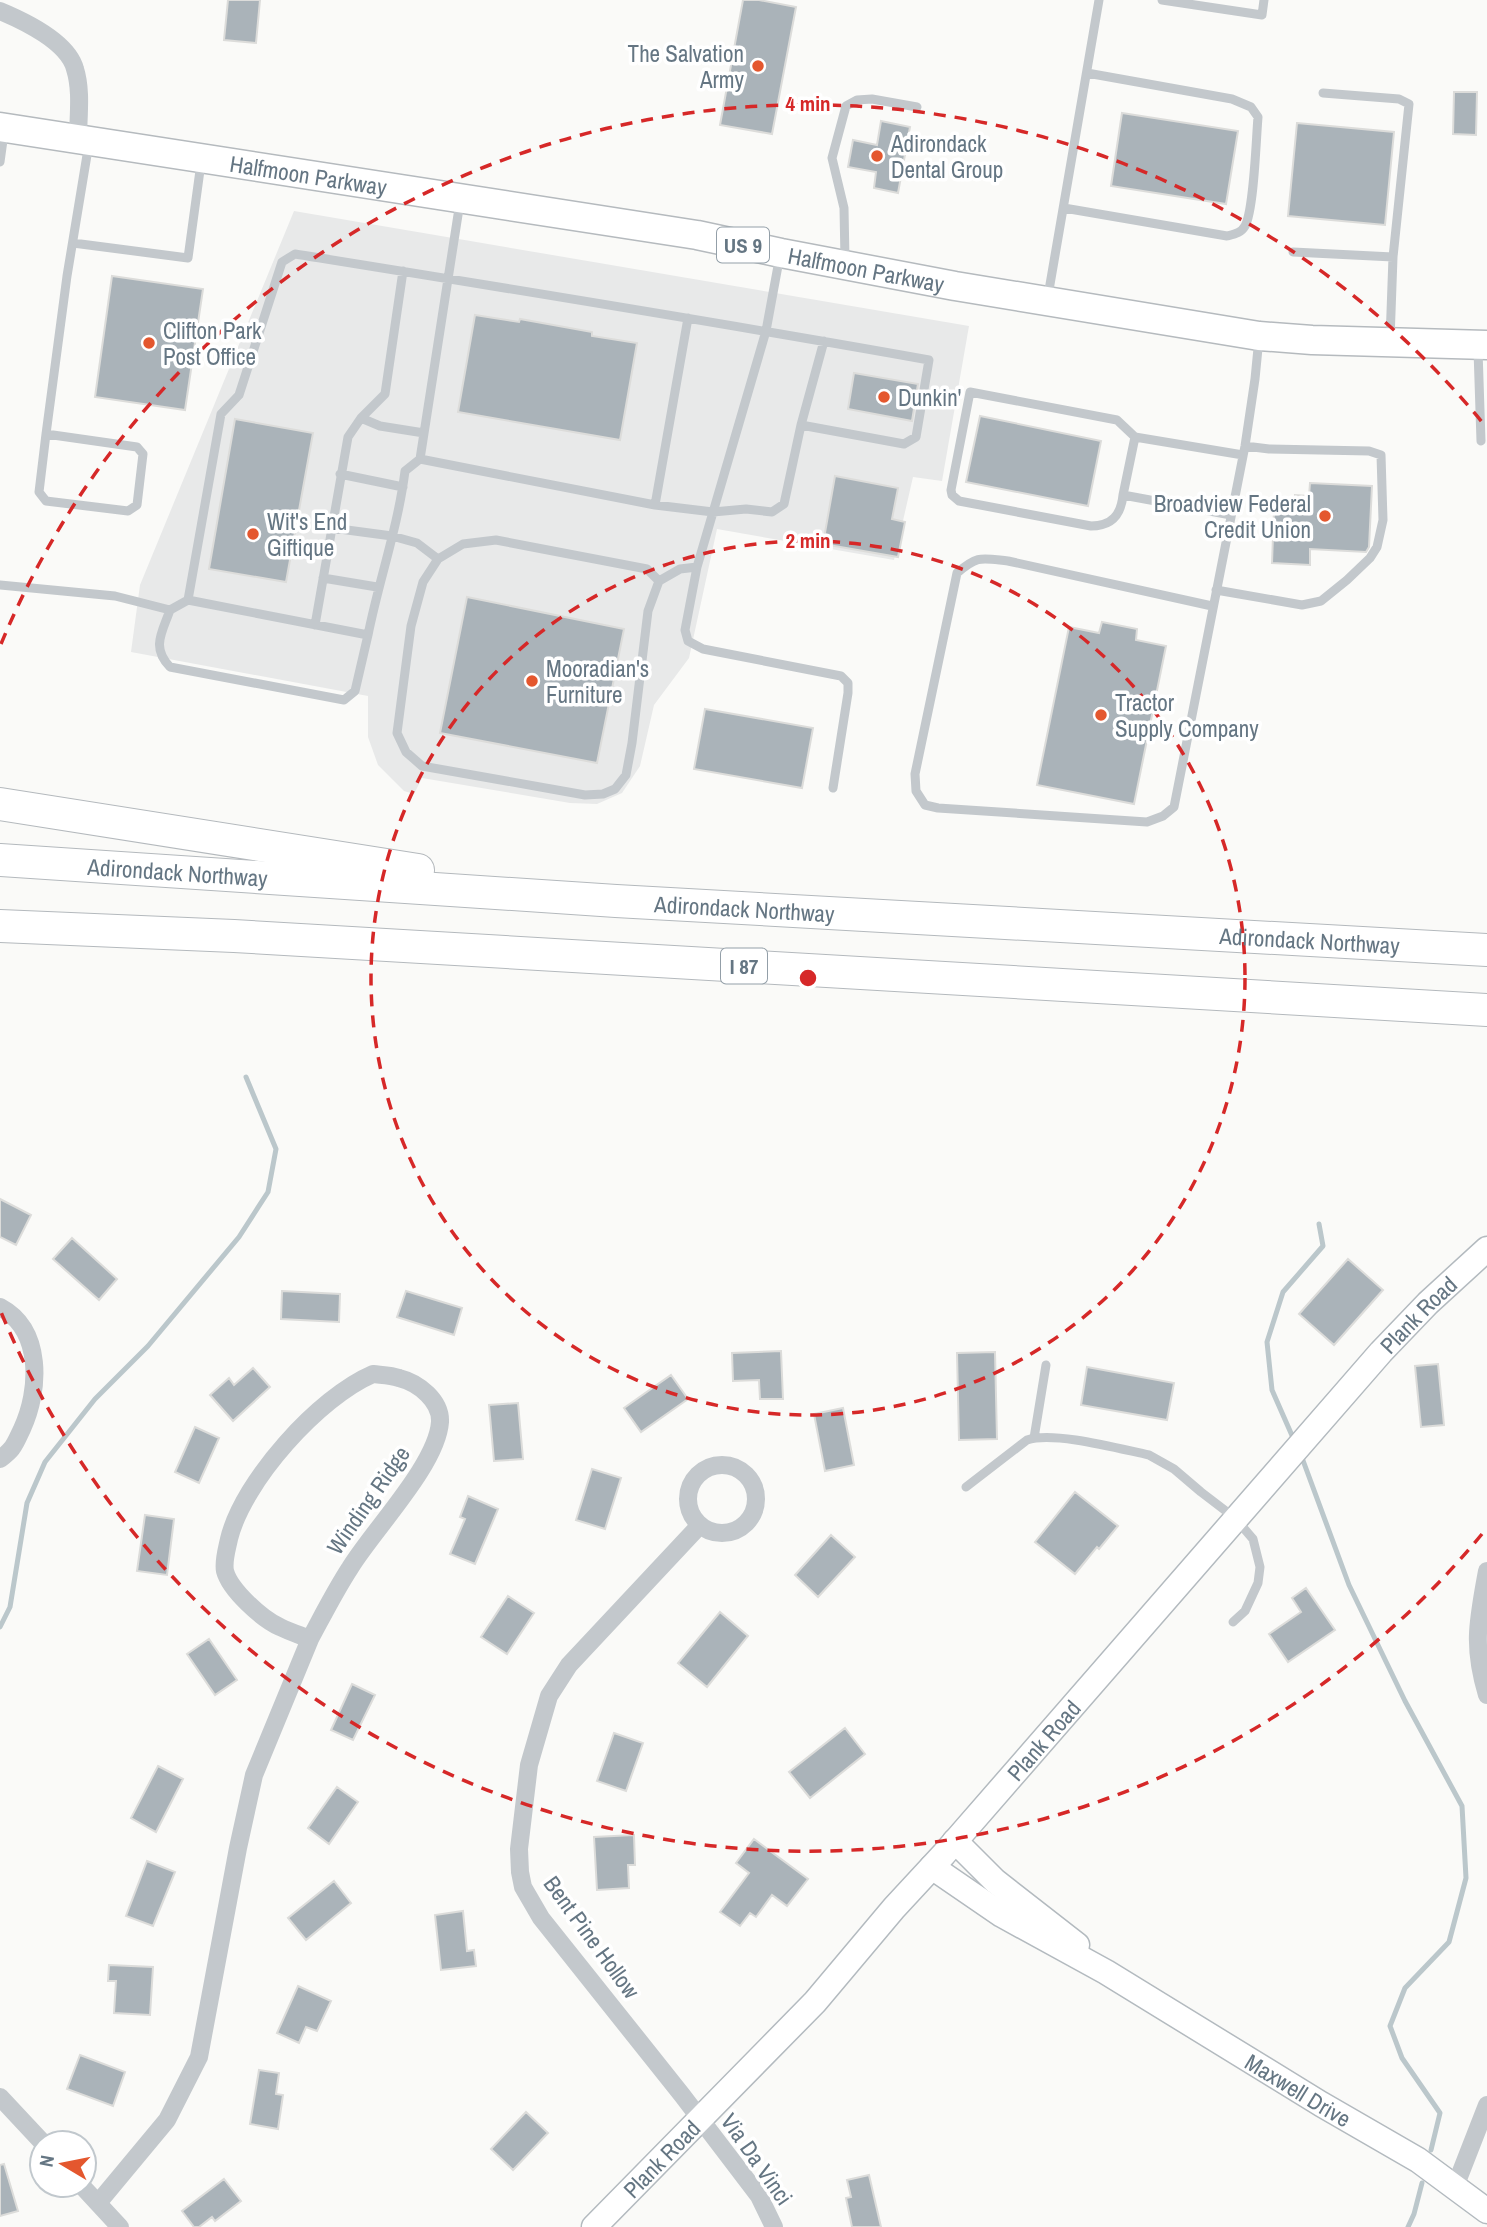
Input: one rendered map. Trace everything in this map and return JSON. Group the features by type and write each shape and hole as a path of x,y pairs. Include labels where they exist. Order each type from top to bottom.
{"highway":[{"path":"0,804 616,901"},
{"name":"Adirondack Northway","path":"0,860 616,901 1487,950"},
{"name":"I 87","path":"0,926 234,936 1487,1010"}],"main road":[{"name":"Halfmoon Parkway","path":"3,128 697,235 845,265 1259,336 1483,345"}],"street":[{"path":"0,11 31,24 49,37 58,44 75,67 84,141"},
{"name":"Plank Road","path":"594,2227 815,2002 894,1908 1381,1352 1428,1303 1487,1249"},
{"path":"0,1307 17,1319 26,1331 33,1356 34,1391 29,1413 13,1448 0,1459"},
{"name":"Winding Ridge","path":"98,2203 167,2120 200,2057 254,1775 310,1639 350,1567 417,1475 433,1448 440,1421 436,1404 422,1389 401,1378 373,1374 355,1381 308,1421 274,1456 251,1489 233,1523 224,1568 228,1578 244,1600 277,1626 310,1639"},
{"name":"Bent Pine Hollow","path":"699,2120 674,2084 541,1918 523,1887 519,1849 529,1765 549,1696 569,1665 701,1525"},
{"path":"1487,1571 1477,1624 1477,1651 1487,1695"},
{"name":"Maxwell Drive","path":"955,1841 995,1881 1066,1935 1105,1972"},
{"name":"Maxwell Drive","path":"932,1867 1002,1915 1105,1972 1418,2160 1487,2211"},
{"path":"0,2097 30,2129"},
{"path":"1455,2187 1487,2105"},
{"name":"Via Da Vinci","path":"699,2120 759,2196 774,2227"},
{"path":"94,2199 120,2227"}],"lane":[{"path":"1047,301 1099,0"},
{"path":"1163,0 1262,15 1264,0"},
{"path":"1064,208 1227,236 1239,233 1246,224 1250,208 1258,117 1251,107 1232,99 1087,73"},
{"path":"1323,93 1399,99 1409,104 1393,257 1390,342"},
{"path":"845,265 844,208 832,158 846,106 857,100 872,99 917,107"},
{"path":"0,162 3,128"},
{"path":"46,435 137,447 143,454 137,505 128,511 46,501 39,492 46,435 73,243 84,141"},
{"path":"73,243 188,258 201,158"},
{"path":"368,635 188,600 170,610 159,643 161,657 170,667 344,701 355,691 368,635 377,587 392,536 405,471 420,459 461,197"},
{"path":"1293,252 1393,257"},
{"path":"781,253 766,331 697,567 685,630 688,641 703,649 841,676 848,682 849,692 833,788"},
{"path":"188,600 221,414 239,395 282,262 295,254 929,360 916,437 904,444 801,425"},
{"path":"314,625 348,437 361,418 385,394 403,271"},
{"path":"655,505 688,318"},
{"path":"1212,606 1008,561 987,558 972,560 957,573 915,774 916,791 925,805 1147,822 1163,817 1174,807 1244,450 1259,336"},
{"path":"420,459 655,505 713,512 746,509 772,512 784,503 801,425 824,341"},
{"path":"1481,441 1483,345"},
{"path":"1135,437 1118,514 1107,524 1098,526 955,499 951,489 970,392 1117,420 1135,437 1244,450 1369,451 1381,455 1383,520 1377,547 1370,558 1347,580 1321,601 1302,605 1216,590"},
{"path":"361,418 380,426 424,433"},
{"path":"340,474 403,487"},
{"path":"1123,495 1231,515"},
{"path":"332,528 392,536 417,543 438,559"},
{"path":"659,581 647,569 496,540 463,544 438,559 423,582 411,626 397,733 405,752 422,766 584,795 603,794 615,789 626,775 648,611 659,581 680,569 697,567"},
{"path":"323,578 377,587"},
{"path":"0,585 115,596 170,610"},
{"path":"1034,1438 1046,1365"},
{"path":"966,1487 1027,1440 1034,1438 1057,1438 1149,1455 1164,1461 1235,1518 1253,1539 1260,1567 1258,1583 1245,1611 1233,1622"}],"shaded area":[{"path":"294,211 969,326 942,481 913,477 894,560 717,529 689,658 654,705 640,766 622,793 597,804 570,803 422,778 414,794 404,791 378,765 368,737 368,696 131,652 140,585"}],"building":[{"path":"228,0 260,0 256,43 224,40"},
{"name":"The Salvation Army","path":"743,0 796,7 772,134 720,125"},
{"path":"1454,92 1477,92 1476,135 1453,134"},
{"path":"1122,113 1238,131 1226,204 1111,186"},
{"name":"Adirondack Dental Group","path":"881,121 910,127 898,193 874,188 876,172 848,167 853,140 877,145"},
{"path":"1297,123 1394,132 1385,225 1288,216"},
{"name":"Clifton Park Post Office","path":"112,276 203,289 185,410 95,397"},
{"path":"475,315 519,322 520,319 592,332 592,336 637,343 620,440 458,412"},
{"name":"Dunkin'","path":"854,373 918,384 912,421 848,409"},
{"path":"980,416 1101,441 1088,506 966,482"},
{"path":"235,419 313,433 286,582 209,569"},
{"path":"835,476 898,488 892,519 905,522 898,557 823,544"},
{"path":"1310,483 1372,486 1369,547 1366,552 1310,549 1310,565 1272,563 1274,509 1295,510 1295,495 1309,496"},
{"name":"Mooradian's Furniture","path":"467,597 624,629 597,763 440,733"},
{"name":"Tractor Supply Company","path":"1102,622 1137,629 1136,640 1166,646 1134,804 1037,785 1069,627 1099,633"},
{"path":"705,709 813,728 802,788 694,769"},
{"path":"0,1199 31,1215 16,1245 0,1237"},
{"path":"72,1238 117,1279 99,1300 53,1259"},
{"path":"1348,1259 1383,1290 1334,1345 1299,1314"},
{"path":"282,1291 340,1294 339,1322 281,1319"},
{"path":"406,1291 462,1308 454,1335 397,1317"},
{"path":"781,1351 783,1399 760,1399 759,1380 733,1381 732,1353"},
{"path":"995,1352 997,1439 959,1440 957,1353"},
{"path":"1438,1364 1444,1425 1421,1427 1415,1366"},
{"path":"1087,1367 1174,1383 1167,1420 1081,1405"},
{"path":"253,1368 270,1387 233,1421 210,1395 229,1378 234,1385"},
{"path":"671,1375 688,1399 641,1432 624,1408"},
{"path":"518,1403 523,1459 494,1461 489,1405"},
{"path":"843,1408 854,1465 825,1471 814,1414"},
{"path":"195,1427 219,1438 199,1483 175,1472"},
{"path":"592,1469 621,1478 605,1529 576,1520"},
{"path":"1075,1492 1118,1526 1075,1574 1035,1542"},
{"path":"468,1496 498,1509 475,1564 450,1554 465,1519 460,1517"},
{"path":"145,1515 174,1519 167,1575 137,1571"},
{"path":"831,1535 855,1557 818,1597 795,1575"},
{"path":"1306,1588 1335,1630 1288,1662 1269,1634 1301,1612 1292,1598"},
{"path":"508,1596 534,1613 507,1654 481,1637"},
{"path":"720,1612 748,1636 707,1687 678,1663"},
{"path":"209,1639 237,1680 215,1695 187,1654"},
{"path":"352,1684 375,1695 353,1740 331,1730"},
{"path":"845,1728 865,1754 810,1798 789,1772"},
{"path":"614,1733 643,1743 626,1791 597,1781"},
{"path":"158,1766 183,1779 156,1832 131,1818"},
{"path":"337,1787 358,1802 329,1844 308,1828"},
{"path":"634,1835 635,1865 628,1865 629,1888 597,1890 594,1837"},
{"path":"754,1839 808,1879 787,1906 772,1895 756,1917 750,1913 740,1926 720,1912 749,1873 736,1863"},
{"path":"147,1861 175,1872 153,1926 126,1916"},
{"path":"334,1881 351,1903 306,1940 288,1918"},
{"path":"463,1911 467,1951 474,1950 476,1966 441,1970 435,1915"},
{"path":"109,1965 153,1967 150,2015 114,2013 116,1981 108,1981"},
{"path":"298,1986 331,2001 317,2031 306,2027 299,2043 277,2033"},
{"path":"80,2055 125,2072 113,2106 67,2089"},
{"path":"259,2070 279,2073 276,2094 283,2095 278,2129 250,2124"},
{"path":"526,2112 548,2133 513,2170 491,2149"},
{"path":"4,2164 18,2211 0,2216 0,2165"},
{"path":"869,2175 881,2227 852,2227 846,2198 851,2197 847,2180"},
{"path":"224,2179 241,2201 215,2221 212,2217 199,2227 194,2227 182,2211"}],"waterway":[{"path":"0,1627 10,1607 27,1503 45,1462 95,1399 148,1346 239,1237 268,1192 276,1149 246,1077"},
{"path":"1294,1440 1272,1390 1267,1342 1283,1292 1323,1246 1319,1224"},
{"path":"1301,1455 1349,1585 1405,1701 1462,1806 1466,1878 1449,1942 1405,1988 1390,2026 1402,2058 1440,2113 1431,2150"},
{"path":"1408,2227 1422,2183"}],"place":[{"name":"The Salvation Army","path":"758,66"},
{"name":"Adirondack Dental Group","path":"877,156"},
{"name":"Clifton Park Post Office","path":"149,343"},
{"name":"Dunkin'","path":"884,397"},
{"name":"Broadview Federal Credit Union","path":"1325,516"},
{"name":"Wit's End Giftique","path":"253,534"},
{"name":"Mooradian's Furniture","path":"532,681"},
{"name":"Tractor Supply Company","path":"1101,715"}]}
